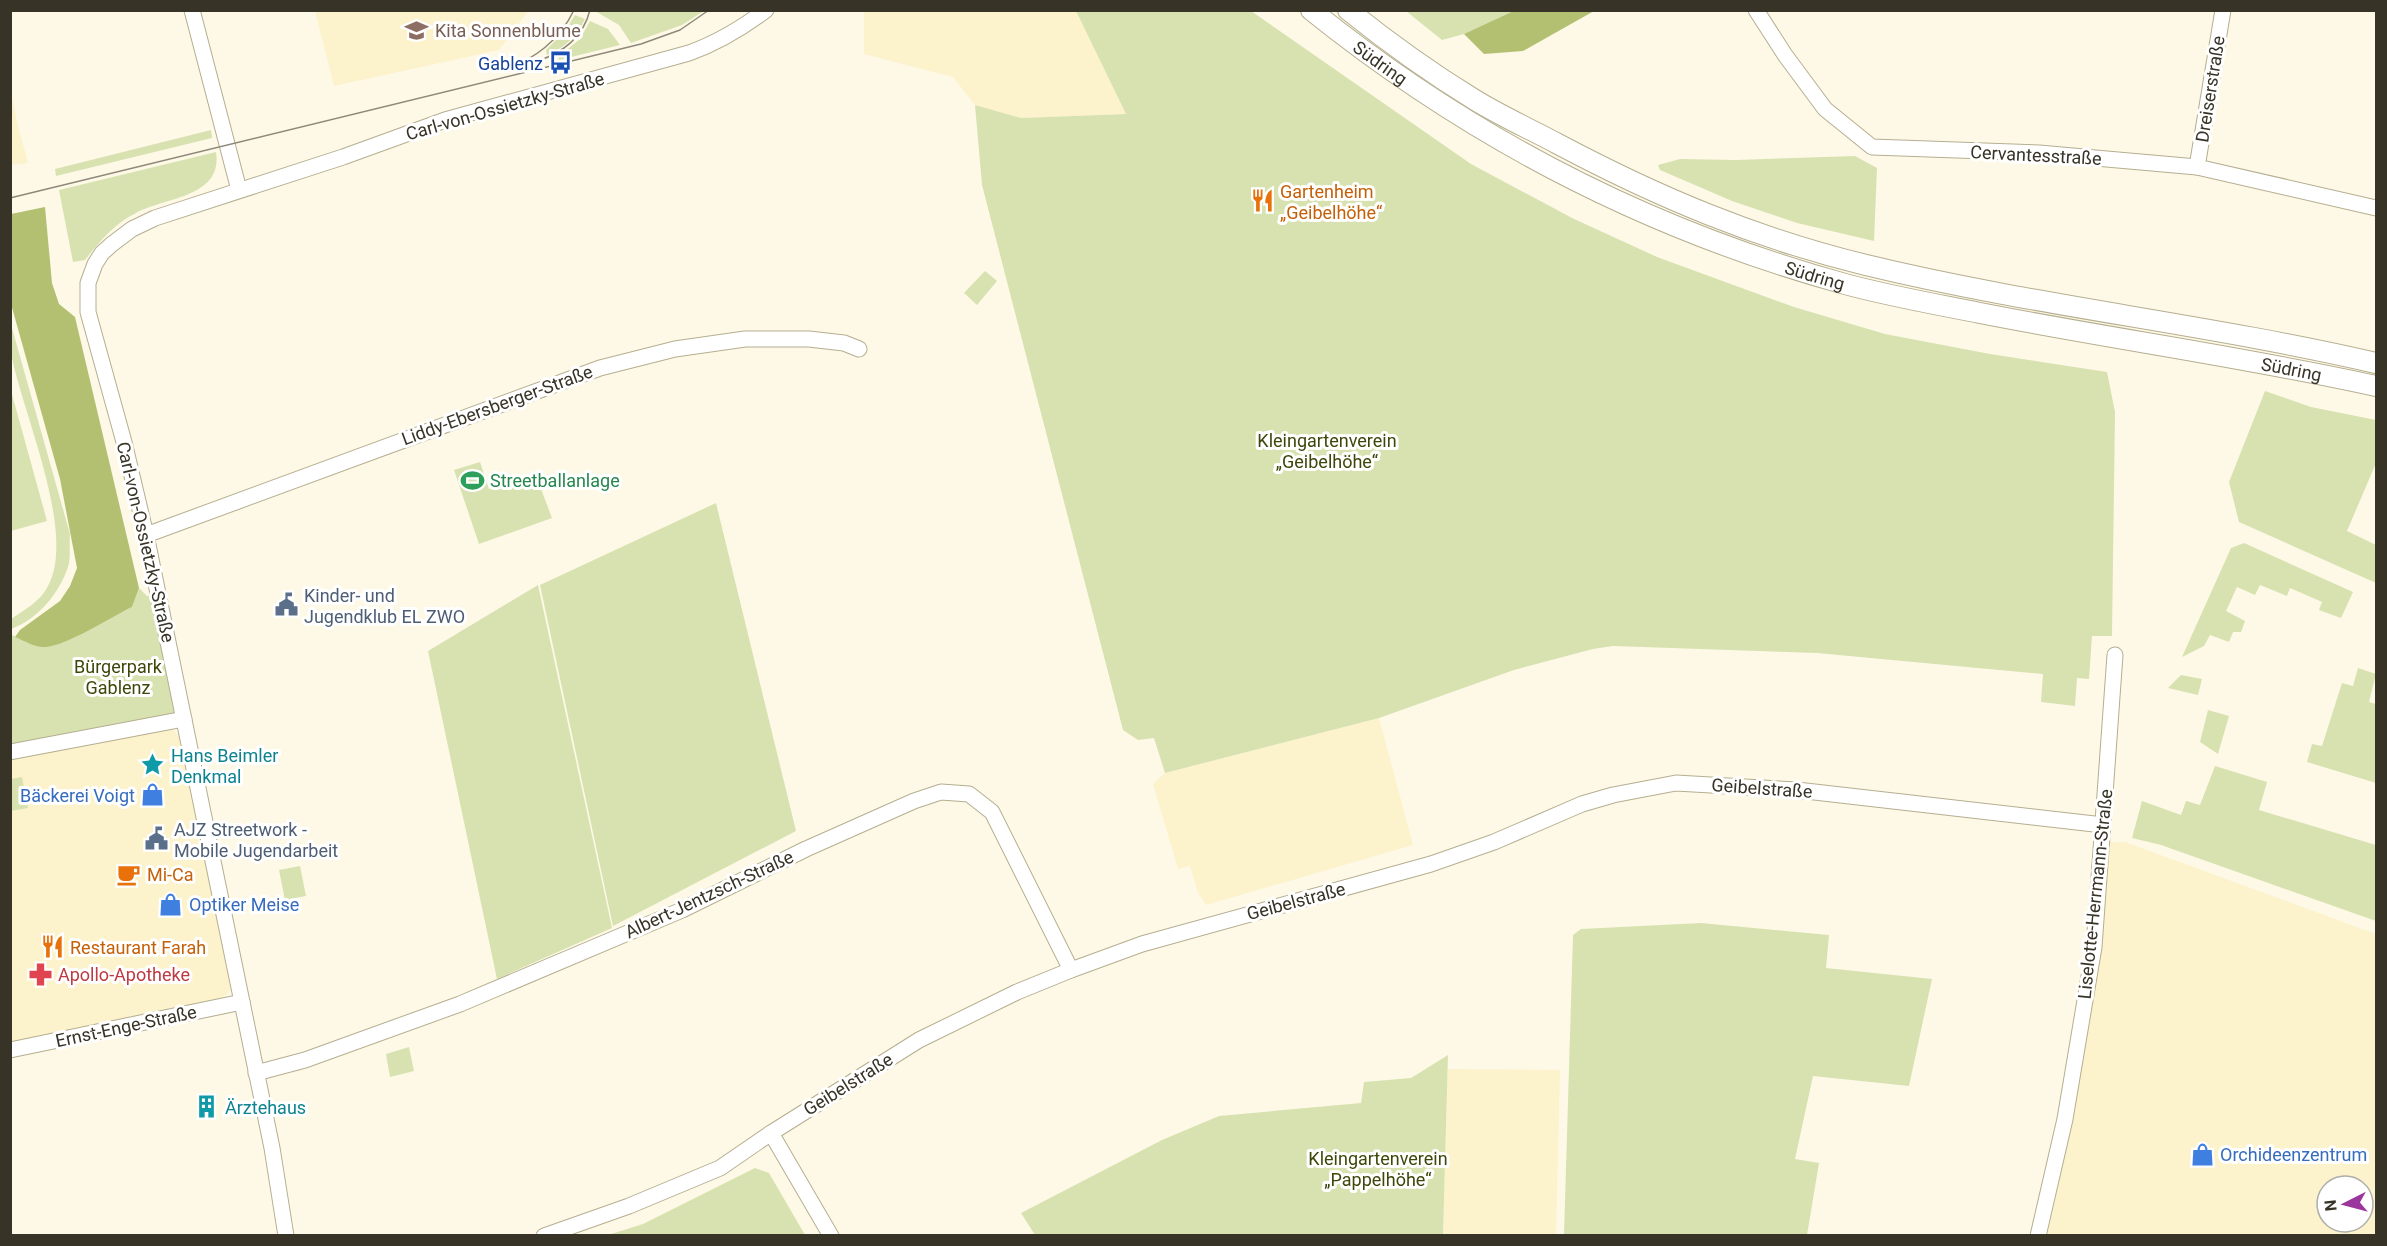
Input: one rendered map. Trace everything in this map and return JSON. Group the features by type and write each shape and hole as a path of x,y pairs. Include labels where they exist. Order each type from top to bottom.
{"main road":[{"name":"Südring","path":"1311,10 1352,44 1422,94 1525,155 1586,188 1645,214 1769,261 1846,285 1930,303 2078,332 2221,355 2376,386"},
{"name":"Südring","path":"1348,10 1390,44 1476,100 1627,180 1719,220 1787,243 1865,265 2081,309 2265,340 2376,363"}],"street":[{"path":"192,10 239,190"},
{"name":"Carl-von-Ossietzky-Straße","path":"285,1235 272,1148 146,535 124,442 88,312 88,283 95,264 112,243 132,229 155,218 445,120 689,53 730,34 766,10"},
{"name":"Cervantesstraße","path":"1756,10 1785,55 1825,109 1872,147 2039,153 2197,167 2376,208"},
{"name":"Dreiserstraße","path":"2197,167 2223,10"},
{"name":"Liddy-Ebersberger-Straße","path":"146,535 600,368 675,349 745,339 809,339 844,343 859,349"},
{"name":"Liselotte-Herrmann-Straße","path":"2038,1236 2065,1119 2094,947 2115,655"},
{"path":"10,752 184,719"},
{"name":"Geibelstraße","path":"543,1236 629,1206 720,1168 771,1133 919,1040 1017,992 1071,969 1142,944 1431,864 1494,842 1582,804 1613,795 1676,783 1853,795 2103,825"},
{"name":"Albert-Jentzsch-Straße","path":"256,1073 305,1059 460,1004 682,910 806,849 914,801 941,792 969,794 992,812 1071,969"},
{"name":"Ernst-Enge-Straße","path":"10,1050 242,1002"},
{"path":"771,1133 831,1236"}],"shaded area":[{"name":"Kita Sonnenblume","path":"315,10 528,11 499,50 334,86"},
{"path":"864,11 1076,11 1126,114 1021,118 975,105 953,77 864,54"},
{"path":"11,93 18,126 28,163 11,165"},
{"path":"1379,718 1413,845 1206,905 1198,893 1190,866 1178,869 1153,784 1165,773"},
{"path":"172,728 183,742 231,990 202,1017 11,1058 11,759"},
{"path":"2108,842 2125,842 2376,934 2375,1232 2375,1174 2315,1174 2315,1234 2373,1235 2047,1236 2074,1112 2099,947"},
{"path":"1448,1069 1560,1070 1556,1235 1443,1236"}],"green space":[{"path":"1516,10 1594,11 1523,51 1484,54 1464,34"},
{"path":"595,11 704,11 682,25 631,43 619,25"},
{"name":"Kleingartenverein „Geibelhöhe“","path":"1076,11 1251,11 1471,164 1572,218 1657,257 1794,307 1885,334 1990,354 2107,372 2115,412 2112,636 2092,636 2089,679 2077,678 2075,706 2041,702 2043,674 1817,653 1613,646 1514,670 1379,718 1165,773 1154,738 1138,740 1123,730 982,185 975,105 1021,118 1126,114"},
{"path":"1406,11 1516,11 1464,34 1442,40"},
{"path":"575,15 585,19 578,31 565,45 547,55 546,50 565,31"},
{"path":"590,21 608,29 620,45 559,60 558,57 580,39"},
{"path":"211,130 212,138 56,176 55,169"},
{"path":"216,152 216,167 211,179 201,187 190,194 128,217 96,246 85,260 73,262 59,190"},
{"path":"1855,156 1877,168 1874,241 1797,223 1732,201 1660,170 1658,165 1680,159 1736,160"},
{"path":"45,207 52,283 59,304 75,317 139,588 132,607 66,641 42,647 15,637 20,630 60,601 70,586 77,568 60,479 11,304 11,214"},
{"path":"985,271 997,281 977,305 964,293"},
{"path":"10,321 70,534 69,563 59,587 38,613 11,629 11,619 36,601 48,586 55,563 56,535 52,504 11,353"},
{"path":"10,387 47,521 11,531 10,531"},
{"path":"2265,391 2311,407 2376,420 2376,463 2347,531 2376,545 2376,583 2239,522 2229,482"},
{"path":"480,462 489,489 535,473 552,518 479,544 454,470"},
{"path":"716,503 796,831 613,926 540,585"},
{"path":"2244,543 2353,592 2341,618 2319,610 2322,602 2290,588 2287,596 2260,585 2255,595 2237,587 2226,611 2245,621 2241,632 2233,632 2229,642 2210,635 2204,646 2182,657 2231,548"},
{"path":"538,585 612,928 497,979 428,651"},
{"name":"Bürgerpark Gablenz","path":"139,588 147,596 158,594 184,719 11,752 10,634 35,646 112,617 132,607"},
{"path":"2358,668 2376,674 2369,702 2376,704 2376,783 2307,762 2312,744 2322,746 2342,683 2353,686"},
{"path":"2181,675 2202,679 2198,695 2168,688"},
{"path":"2208,710 2229,716 2218,754 2200,742"},
{"path":"2215,766 2267,782 2259,810 2376,845 2376,921 2161,845 2132,838 2142,801 2181,815 2186,801 2200,805"},
{"path":"22,777 28,808 11,811 11,779"},
{"path":"300,866 306,896 285,900 279,870"},
{"path":"1701,923 1829,935 1826,968 1932,979 1909,1086 1813,1076 1795,1159 1819,1163 1807,1235 1564,1235 1573,935 1581,929"},
{"path":"409,1047 414,1071 390,1077 386,1054"},
{"name":"Kleingartenverein „Pappelhöhe“","path":"1448,1055 1443,1235 1035,1235 1021,1213 1162,1140 1219,1116 1361,1103 1364,1082 1411,1078"},
{"path":"755,1168 769,1173 805,1235 608,1235 643,1224"}],"tram line":[{"path":"503,70 525,61 545,48 561,31 574,10"},
{"path":"538,61 571,43 582,29 590,10"},
{"path":"10,198 641,44 680,30 709,10"}],"place":[{"name":"Kita Sonnenblume","path":"417,30"},
{"name":"Gablenz","path":"561,63"},
{"name":"Gartenheim „Geibelhöhe“","path":"1262,201"},
{"name":"Streetballanlage","path":"472,480"},
{"name":"Kinder- und Jugendklub EL ZWO","path":"286,605"},
{"name":"Hans Beimler Denkmal","path":"153,765"},
{"name":"Bäckerei Voigt","path":"153,795"},
{"name":"AJZ Streetwork - Mobile Jugendarbeit","path":"156,839"},
{"name":"Mi-Ca","path":"129,874"},
{"name":"Optiker Meise","path":"171,904"},
{"name":"Restaurant Farah","path":"52,947"},
{"name":"Apollo-Apotheke","path":"40,974"},
{"name":"Ärztehaus","path":"207,1107"},
{"name":"Orchideenzentrum","path":"2202,1154"}]}
